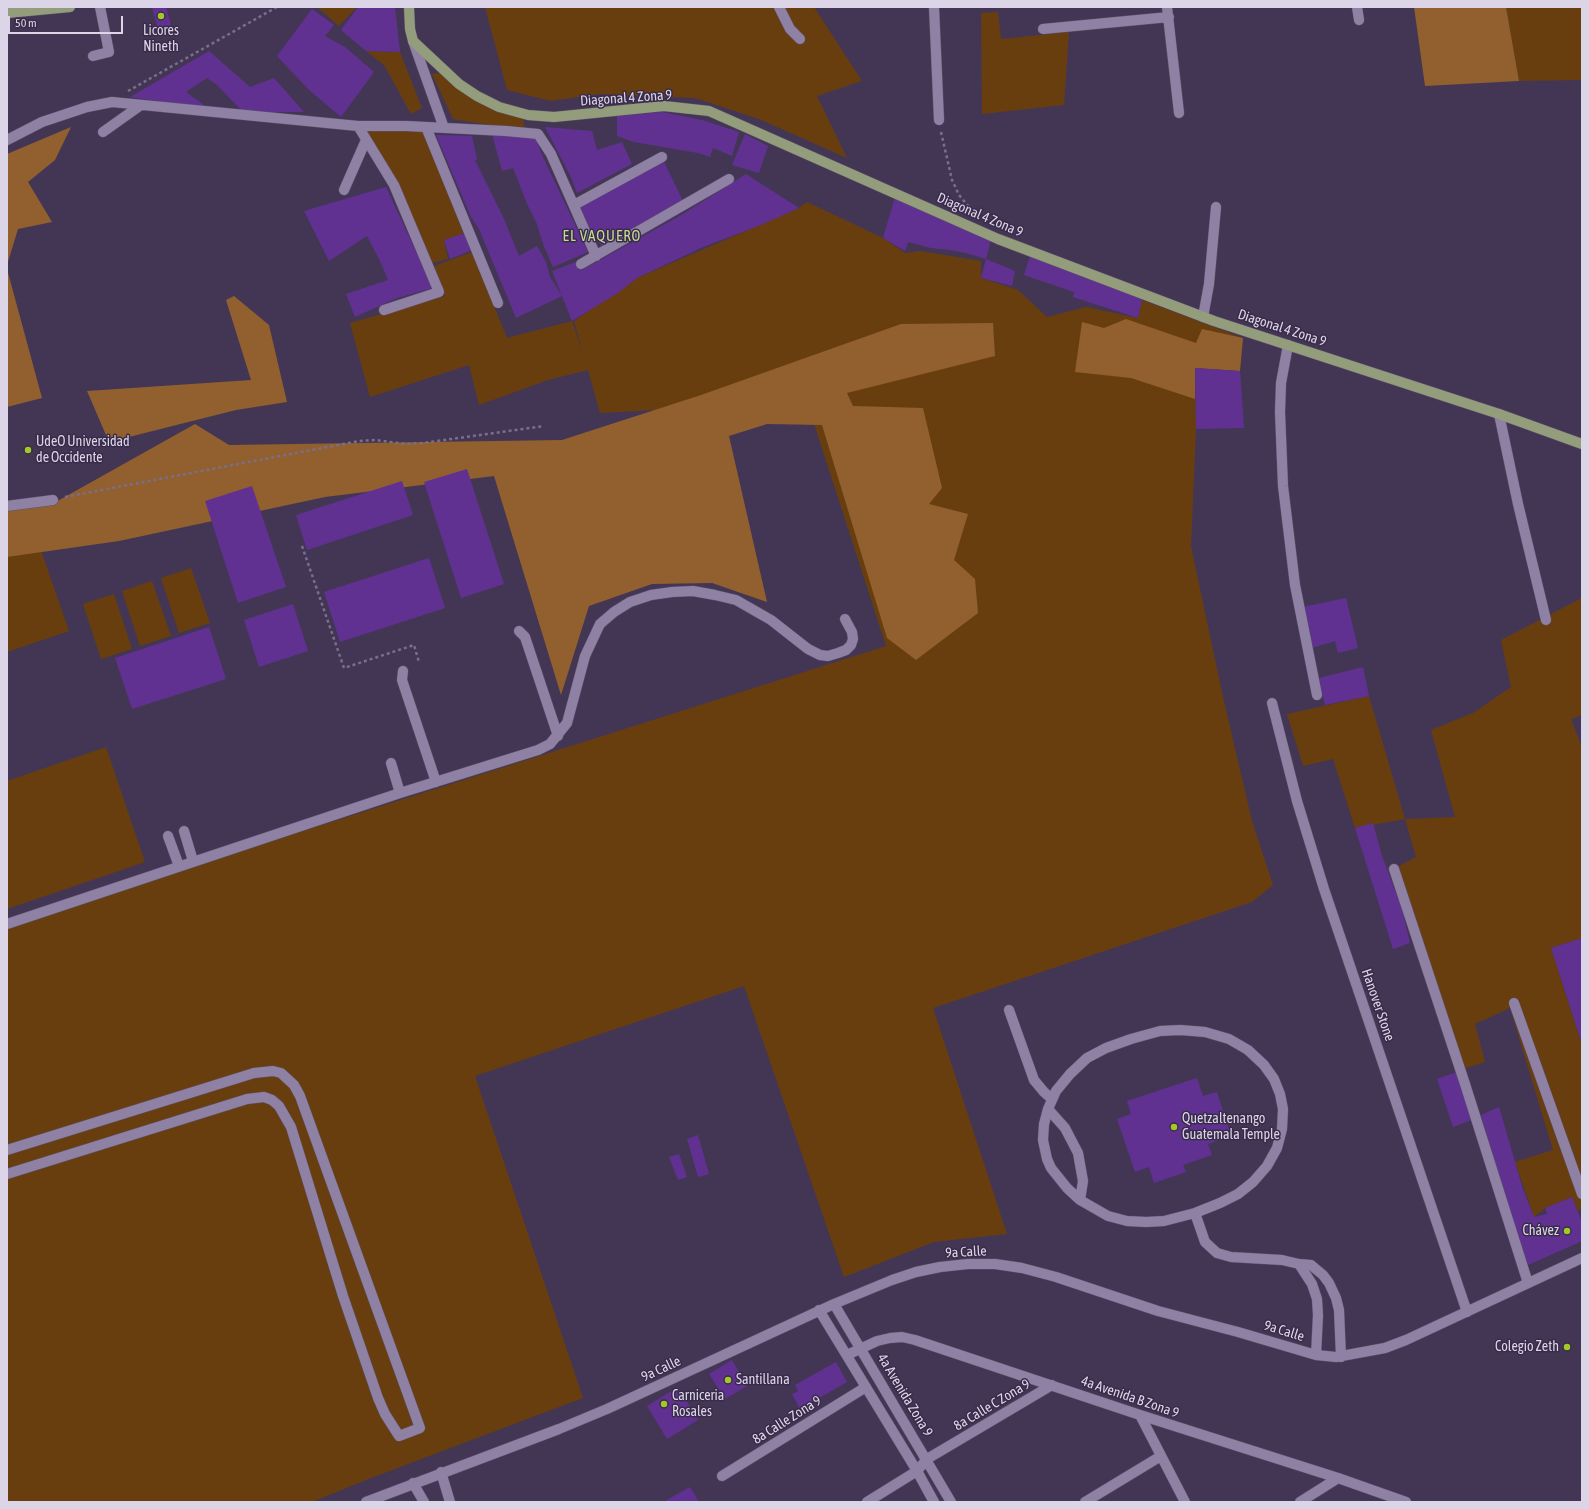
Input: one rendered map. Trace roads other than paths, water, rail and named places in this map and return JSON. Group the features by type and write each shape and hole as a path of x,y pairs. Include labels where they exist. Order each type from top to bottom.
{"main road":[{"path":"7,13 70,7"},
{"path":"408,7 410,29 413,41"},
{"name":"Diagonal 4 Zona 9","path":"413,41 459,84 498,107 528,115 554,117 664,106 710,111 998,239 1203,317 1499,414 1582,444"}],"street":[{"path":"93,56 109,52 100,7"},
{"path":"779,7 790,29 800,39"},
{"path":"934,7 939,120"},
{"path":"1357,7 1359,20"},
{"path":"1043,29 1168,12 1179,113"},
{"path":"413,41 444,128"},
{"path":"7,140 42,122 87,107 112,102 358,126 426,127 538,134 551,154 596,256"},
{"path":"103,132 141,105"},
{"path":"358,126 394,185 439,292 384,310"},
{"path":"426,127 498,303"},
{"path":"344,190 366,140"},
{"path":"574,205 662,157"},
{"path":"581,264 729,179"},
{"path":"1203,317 1209,284 1216,207"},
{"path":"1288,345 1281,383 1280,406 1283,486 1289,549 1317,694"},
{"path":"1499,414 1518,504 1546,620"},
{"path":"7,506 53,500"},
{"path":"7,924 400,793 538,750 550,744 567,723 585,656 600,624 614,612 630,602 651,595 693,591 736,600 771,620 808,649 820,655 828,656 846,650 851,646 853,639 852,632 845,619"},
{"path":"519,631 524,637 558,736"},
{"path":"403,671 402,680 436,782"},
{"name":"Hanover Stone","path":"1272,703 1297,801 1324,889 1467,1312"},
{"path":"391,763 400,793"},
{"path":"184,831 193,861"},
{"path":"168,836 179,866"},
{"path":"1394,869 1465,1084 1528,1283"},
{"path":"1514,1003 1582,1194"},
{"path":"1009,1010 1034,1080 1065,1128 1078,1153 1083,1181 1080,1200"},
{"path":"1180,1030 1205,1032 1228,1038 1248,1050 1264,1065 1274,1079 1280,1094 1283,1109 1282,1129 1277,1148 1267,1166 1253,1182 1238,1194 1195,1213 1164,1221 1127,1221 1108,1216 1080,1200 1058,1178 1051,1168 1047,1159 1043,1140 1044,1124 1050,1104 1056,1092 1070,1074 1087,1058 1106,1048 1160,1031 1180,1030"},
{"path":"7,1150 254,1073 273,1071 281,1073 294,1085 300,1096 420,1428 399,1436 385,1414 378,1398 343,1296 290,1127 279,1106 272,1100 264,1097 247,1099 7,1174"},
{"path":"1195,1213 1205,1242 1218,1253 1232,1257 1282,1260 1311,1265 1317,1269 1333,1290 1339,1310 1341,1357"},
{"name":"9a Calle","path":"366,1502 441,1472 559,1429 607,1409 819,1310 916,1272 947,1266 968,1264 995,1264 1022,1268 1049,1275 1158,1311 1238,1332 1316,1355 1341,1357 1385,1348 1406,1340 1582,1258"},
{"path":"1299,1264 1310,1280 1316,1299 1318,1315 1316,1355"},
{"name":"4a Avenida Zona 9","path":"834,1304 927,1459 951,1502"},
{"name":"4a Avenida Zona 9","path":"819,1310 917,1471 934,1502"},
{"name":"4a Avenida B Zona 9","path":"846,1355 878,1341 890,1338 902,1337 915,1340 1140,1415 1338,1478 1406,1502"},
{"name":"8a Calle C Zona 9","path":"867,1502 917,1471 927,1459 1052,1385"},
{"name":"8a Calle Zona 9","path":"722,1476 866,1387"},
{"path":"1140,1415 1185,1502"},
{"path":"1086,1502 1161,1456"},
{"path":"441,1472 450,1502"},
{"path":"1300,1502 1338,1478"},
{"path":"413,1483 424,1502"}],"place":[{"name":"Licores Nineth","path":"161,16"},
{"name":"UdeO Universidad de Occidente","path":"28,450"},
{"name":"Quetzaltenango Guatemala Temple","path":"1174,1127"},
{"name":"Chávez","path":"1567,1231"},
{"name":"Colegio Zeth","path":"1567,1347"},
{"name":"Santillana","path":"728,1380"},
{"name":"Carniceria Rosales","path":"664,1404"}],"district":[{"name":"EL VAQUERO","path":"602,236"}]}
